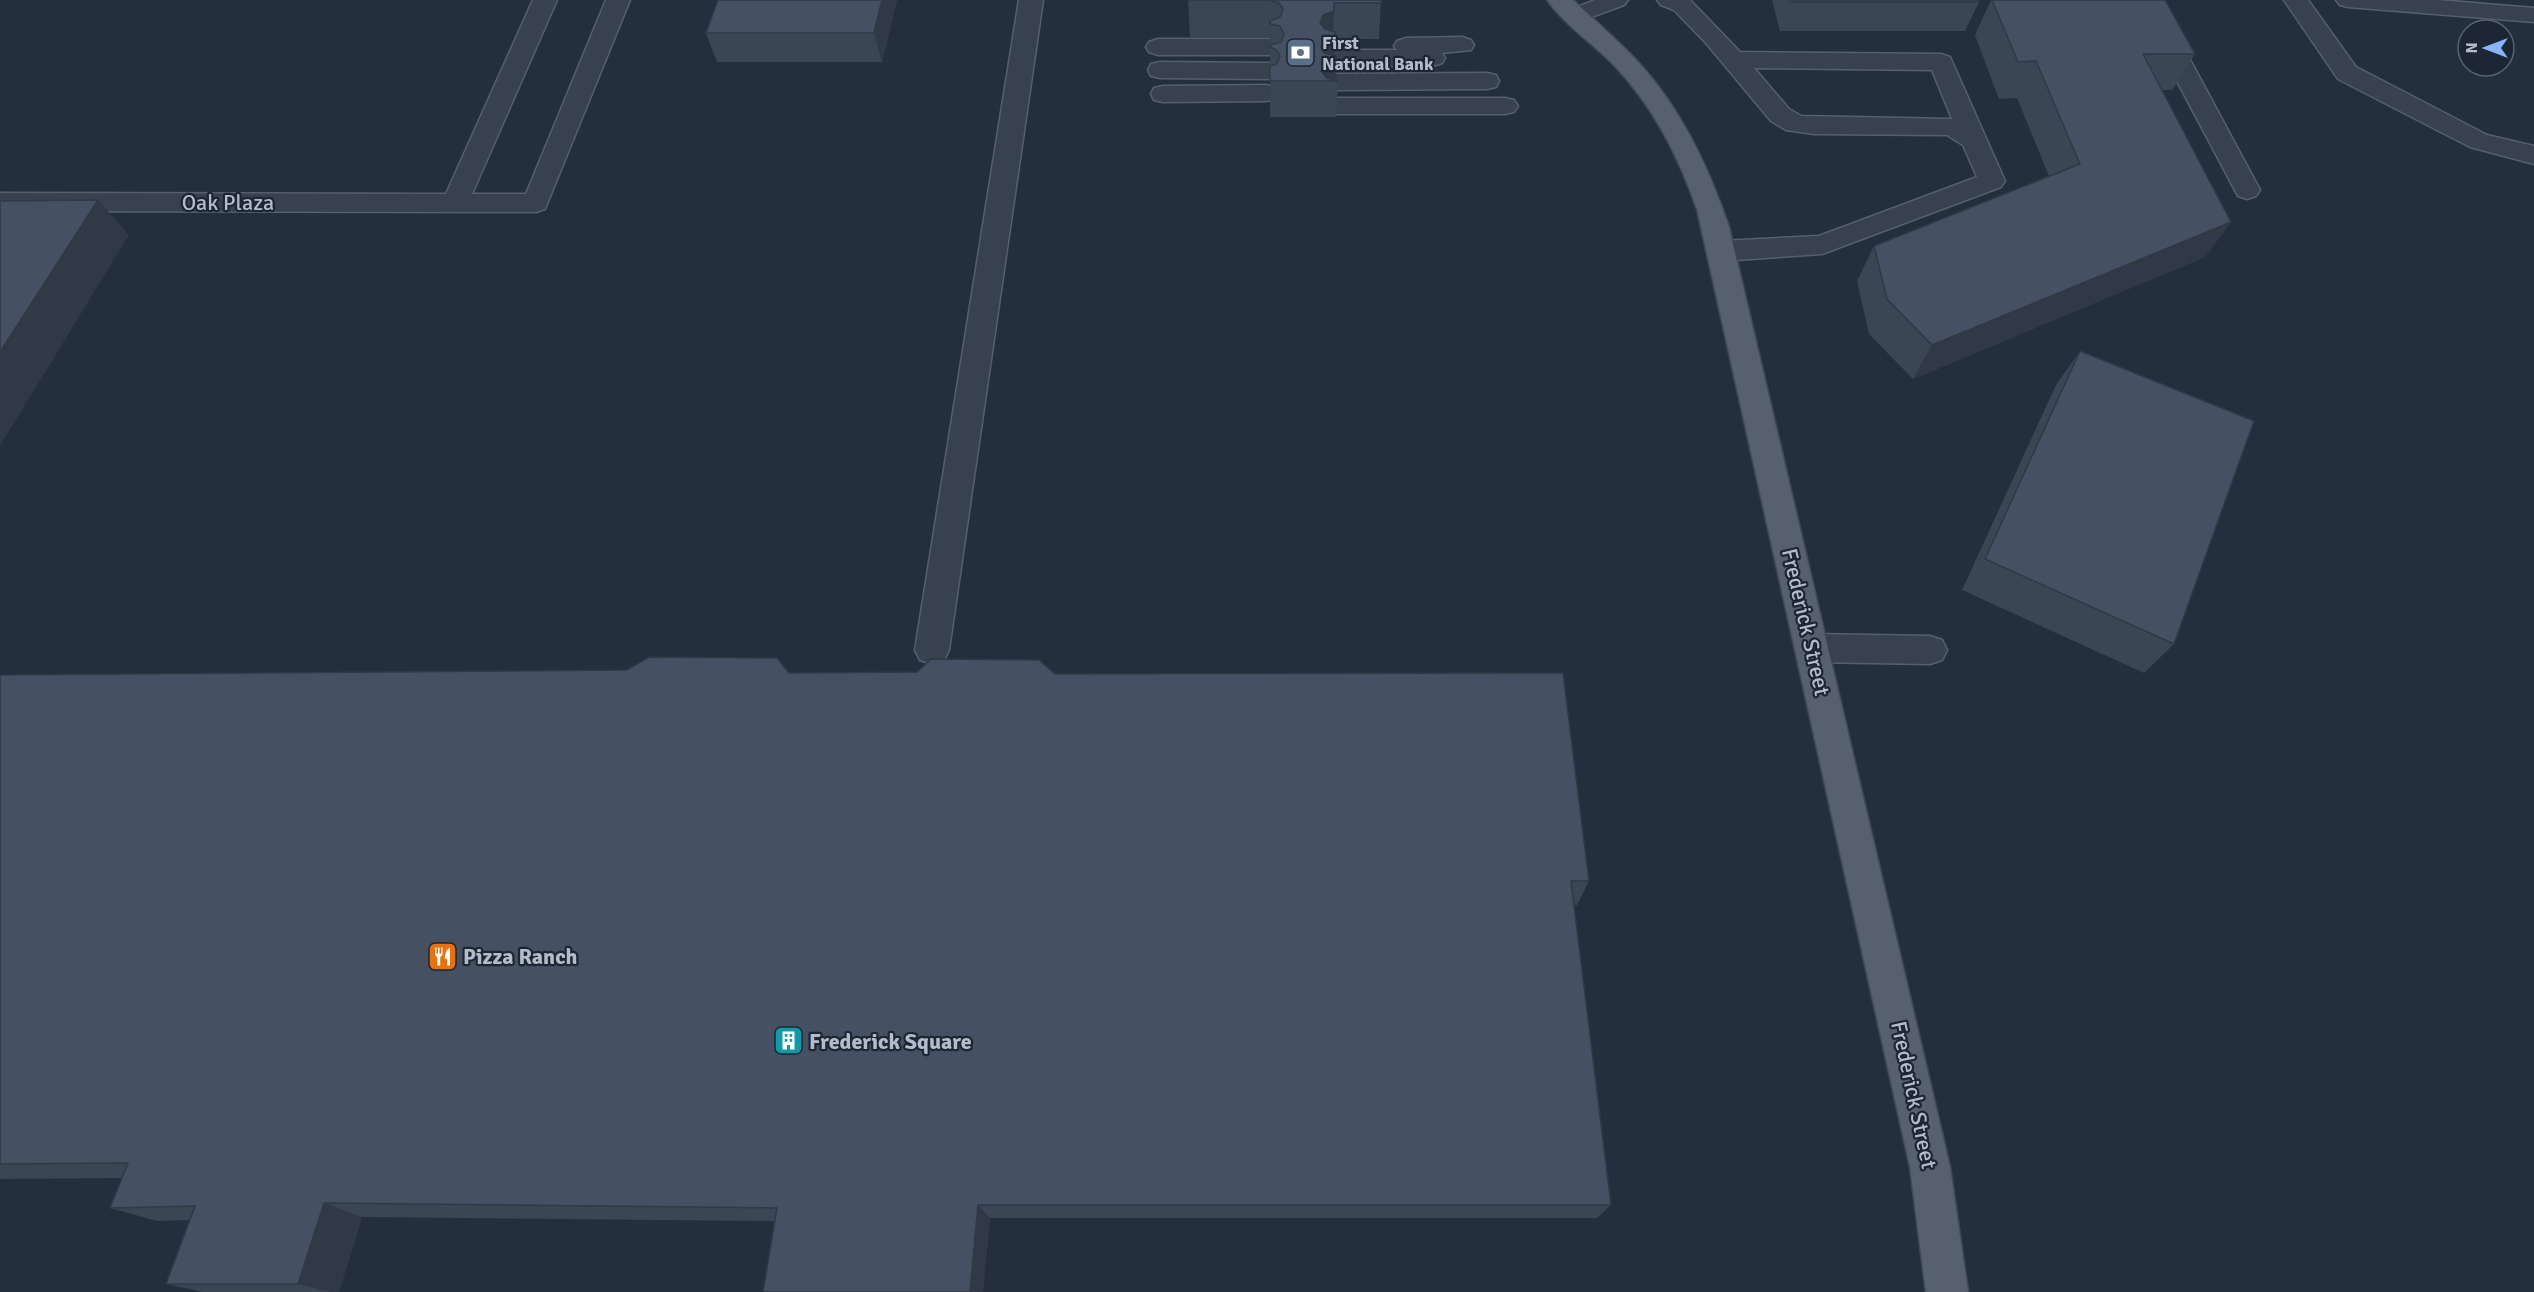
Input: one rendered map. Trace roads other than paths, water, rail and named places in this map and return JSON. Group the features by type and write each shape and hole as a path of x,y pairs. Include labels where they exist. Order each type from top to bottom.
{"main road":[{"name":"Frederick Street","path":"1567,8 1652,94 1680,137 1702,184 1721,251 1930,1167 1947,1292"}],"street":[{"path":"455,203 544,0"},
{"name":"Oak Plaza","path":"0,202 536,203 618,0"},
{"path":"932,650 1031,0"},
{"path":"1567,8 1616,0"},
{"path":"1669,0 1682,5 1733,60 1779,115 1795,124 1952,127 1974,140"},
{"path":"2146,0 2247,190"},
{"path":"2296,0 2347,73 2479,141 2534,155"},
{"path":"2348,0 2534,15"},
{"path":"1721,251 1822,245 1992,181 1941,62 1733,60"},
{"path":"1270,76 1161,77 1270,76"},
{"path":"1483,76 1334,76 1483,76"},
{"path":"1812,648 1930,650"}],"place":[{"name":"First National Bank","path":"1301,53"},
{"name":"Pizza Ranch","path":"442,956"},
{"name":"Frederick Square","path":"788,1041"}]}
